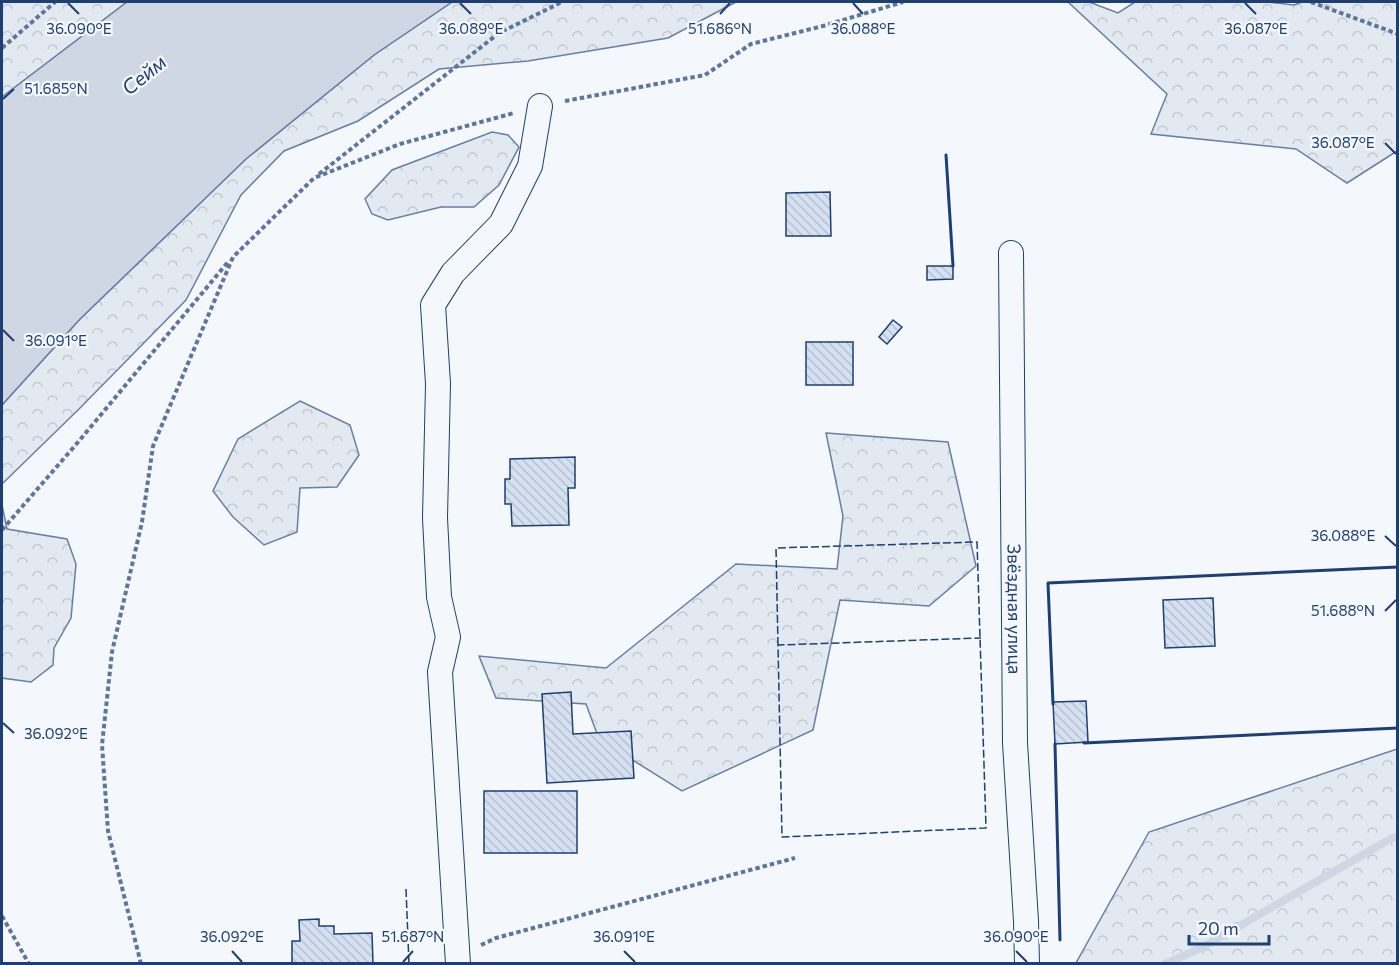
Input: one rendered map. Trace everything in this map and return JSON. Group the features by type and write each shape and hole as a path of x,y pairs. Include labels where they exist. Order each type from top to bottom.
{"street":[{"path":"458,960 440,672 448,637 438,597 435,529 438,384 433,305 453,273 501,224 530,166 540,106"},
{"name":"Звёздная улица","path":"1011,253 1015,743 1027,963"}],"path":[{"path":"2,48 55,2"},
{"path":"2,530 233,257 314,178 499,33 562,2"},
{"path":"314,178 400,144 540,106 705,75 751,44 823,26 903,2"},
{"path":"1311,2 1398,34"},
{"path":"141,963 108,831 102,745 112,652 142,522 153,446 233,257"},
{"path":"458,960 496,938 795,858"},
{"path":"2,916 29,963"}],"green space":[{"path":"2,2 127,2 2,97"},
{"path":"452,2 736,2 668,38 528,61 439,69 358,121 284,151 241,195 186,300 2,484 2,405 80,319 246,159 374,55"},
{"path":"1068,2 1089,2 1118,13 1135,2 1268,2 1294,5 1302,2 1397,2 1397,151 1347,183 1296,149 1151,134 1167,94"},
{"path":"492,132 508,135 519,147 499,185 474,207 441,207 388,220 372,214 365,199 392,170"},
{"path":"300,401 350,425 359,455 337,487 300,488 297,532 264,545 233,517 213,491 238,439"},
{"path":"826,433 948,442 976,566 929,606 840,600 813,730 682,791 599,739 586,704 496,698 479,656 606,668 736,564 837,569 843,516"},
{"path":"2,505 7,529 67,539 76,564 71,618 54,648 53,665 31,682 2,678"},
{"path":"1397,749 1397,963 1076,963 1149,832"}],"water":[{"name":"Сейм","path":"127,2 452,2 374,55 246,159 80,319 2,405 2,97"}],"building":[{"path":"830,192 831,236 786,236 786,193"},
{"path":"927,266 953,266 953,279 927,280"},
{"path":"893,320 902,327 887,344 879,337"},
{"path":"806,342 853,342 853,385 806,385"},
{"path":"575,457 575,488 568,488 569,525 512,526 511,504 505,504 505,479 510,479 510,459"},
{"path":"1213,598 1215,646 1165,648 1163,600"},
{"path":"571,692 573,734 631,731 634,778 547,783 542,694"},
{"path":"1086,701 1088,742 1055,744 1053,702"},
{"path":"484,791 577,791 577,853 484,853"},
{"path":"319,919 319,926 334,926 334,934 372,933 373,964 292,964 292,941 300,941 299,920"}],"waterway":[{"path":"1165,964 1203,947 1392,838 1398,837"}],"fence":[{"path":"778,645 776,548 977,542 986,828 782,837 778,645 981,638"},
{"path":"406,889 409,964"}],"wall":[{"path":"946,155 953,266"},
{"path":"1053,704 1048,583 1398,567"},
{"path":"1084,743 1398,728"},
{"path":"1055,744 1060,940"}]}
